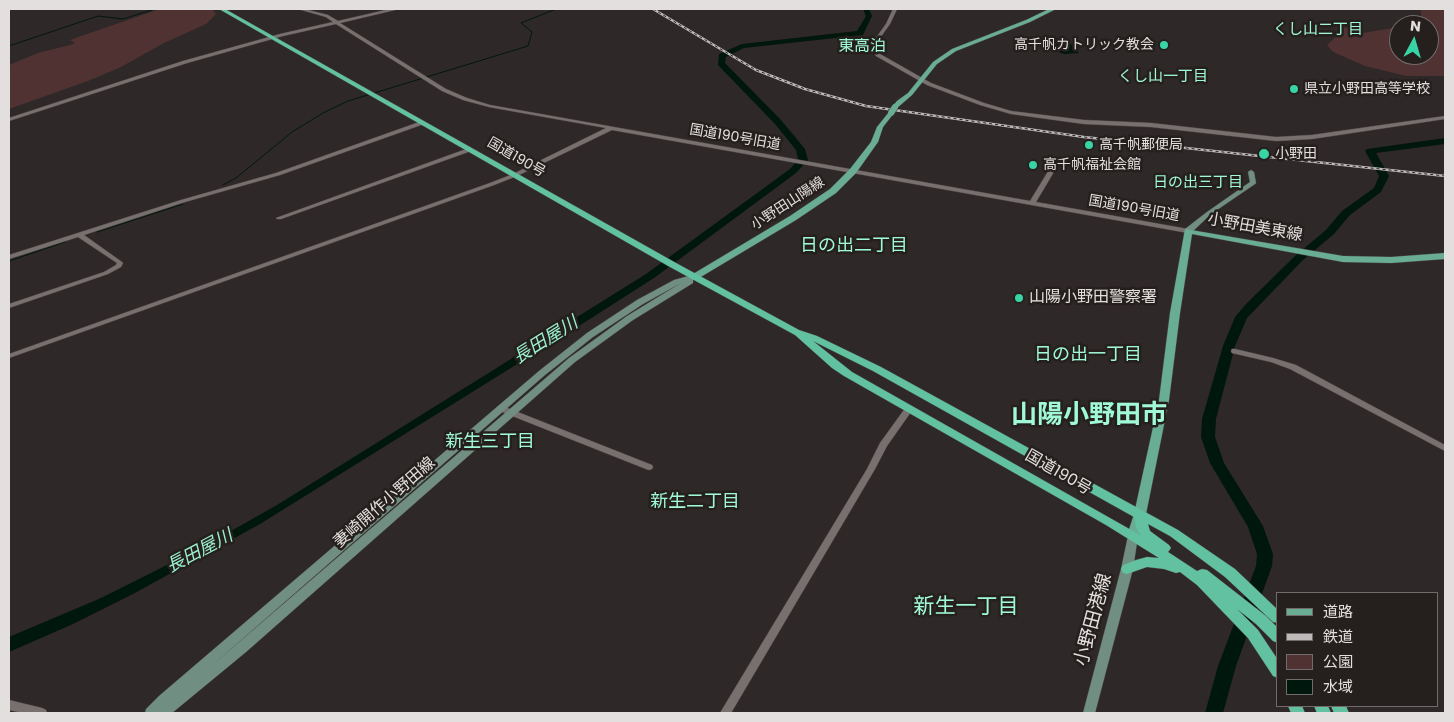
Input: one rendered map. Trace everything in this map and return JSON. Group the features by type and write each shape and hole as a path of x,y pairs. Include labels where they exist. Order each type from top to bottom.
{"highway":[{"name":"国道190号","path":"222,9 469,150 796,332 814,338 863,361 1140,514 1188,542 1248,589 1276,616"},
{"name":"国道190号","path":"796,332 810,346 848,374 1133,536 1202,581 1237,610 1276,669"},
{"path":"848,374 847,367 850,364 863,361"},
{"path":"1140,514 1142,526 1149,537 1237,610"},
{"path":"1127,569 1147,562 1174,567 1237,610 1261,620 1276,635"}],"main road":[{"name":"小野田山陽線","path":"696,276 833,191 853,171 874,142 880,127 899,102 910,94 935,63 944,56 1046,9"},
{"name":"小野田山陽線","path":"985,37 1028,21 1053,9"},
{"path":"1188,231 1209,213 1253,183 1251,172"},
{"name":"小野田美東線","path":"1133,536 1140,514 1164,400 1188,231 1300,252 1368,260 1445,256"},
{"name":"妻崎開作小野田線","path":"151,713 163,700 542,373 597,330 640,302 677,282 696,276"},
{"name":"妻崎開作小野田線","path":"163,713 256,636 511,413 599,340 696,276"},
{"name":"小野田港線","path":"1089,713 1127,569 1133,536"}],"street":[{"name":"国道190号旧道","path":"300,9 320,13 456,96 496,108 1188,231"},
{"path":"9,120 155,70 272,38 394,9"},
{"path":"895,9 888,24 874,42 874,49 882,57 921,81 991,107 1022,114 1084,122 1151,125 1264,138 1312,137 1445,118"},
{"path":"9,257 78,234 278,174 422,123"},
{"path":"9,356 515,175 611,128"},
{"path":"279,218 469,150"},
{"path":"1032,203 1058,160"},
{"path":"9,306 106,273 120,266 120,263 115,259 78,234"},
{"path":"1235,351 1274,360 1293,367 1445,448"},
{"path":"500,408 649,467"},
{"path":"724,713 872,468 883,445 909,408"},
{"path":"9,705 42,713"}],"green space":[{"path":"212,9 216,14 206,24 162,44 121,67 88,81 9,109 9,65 38,53 70,45 75,43 70,40 157,10"},
{"path":"1421,9 1445,9 1445,76 1406,76 1365,66 1333,52 1327,45 1344,27 1363,33 1389,29 1389,65 1439,65 1439,15 1421,15"}],"water":[{"path":"1051,38 1067,40 1079,53 1064,54 1042,46"},
{"path":"527,349 535,353 260,524 133,594 73,624 9,652 9,637 101,598 201,548 277,505"}],"waterway":[{"path":"9,46 98,16 123,19 155,9"},
{"path":"223,185 236,178 292,132 323,113 348,101 528,46 532,32 521,23 556,9"},
{"name":"長田屋川","path":"517,360 650,276 793,171 803,160 800,149 778,122 721,63 722,56 742,46 860,33 869,16 866,9"},
{"path":"1214,713 1227,666 1264,566 1265,554 1255,526 1217,463 1208,437 1209,419 1229,346 1241,317 1251,305 1299,258 1330,232 1346,213 1378,190 1384,176 1370,151 1445,141"},
{"path":"97,232 183,204"},
{"path":"9,261 65,242"}],"railway":[{"path":"653,9 756,70 805,89 866,106 1084,137 1445,176"}],"place":[{"name":"高千帆カトリック教会","path":"1164,45"},
{"name":"県立小野田高等学校","path":"1294,89"},
{"name":"高千帆郵便局","path":"1089,145"},
{"name":"小野田","path":"1264,154"},
{"name":"高千帆福祉会館","path":"1033,165"},
{"name":"山陽小野田警察署","path":"1019,298"}],"district":[{"name":"くし山二丁目","path":"1318,30"},
{"name":"東高泊","path":"862,47"},
{"name":"くし山一丁目","path":"1163,77"},
{"name":"日の出三丁目","path":"1198,183"},
{"name":"日の出二丁目","path":"854,246"},
{"name":"日の出一丁目","path":"1088,355"},
{"name":"山陽小野田市","path":"1089,416"},
{"name":"新生三丁目","path":"490,442"},
{"name":"新生二丁目","path":"695,502"},
{"name":"新生一丁目","path":"966,608"}]}
